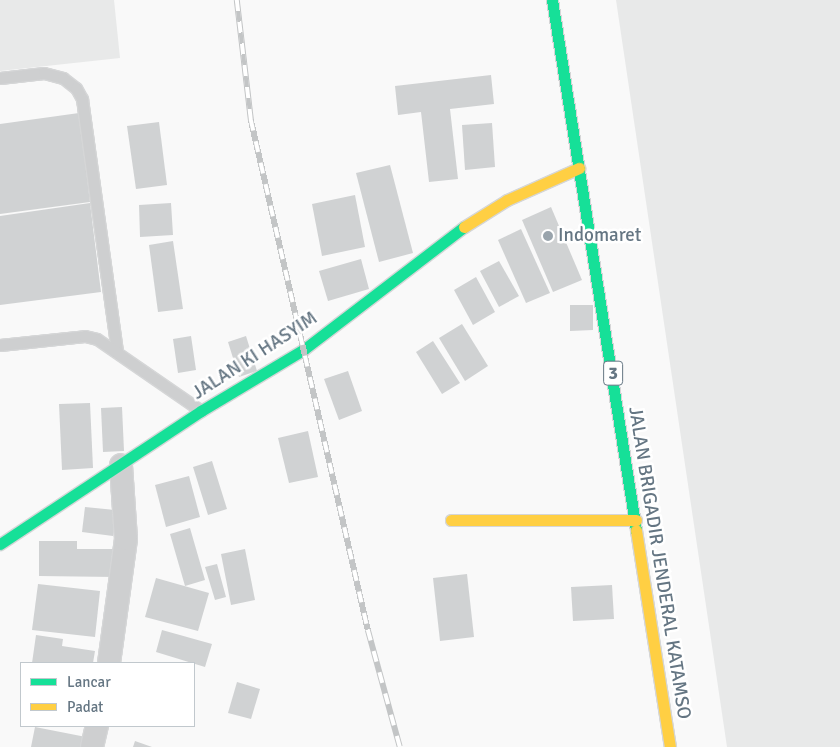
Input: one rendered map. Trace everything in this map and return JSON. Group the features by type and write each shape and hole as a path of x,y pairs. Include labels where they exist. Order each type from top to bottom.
{"main road":[{"name":"JALAN BRIGADIR JENDERAL KATAMSO","path":"552,0 636,520 670,747"},
{"name":"JALAN KI HASYIM","path":"0,544 201,411 302,350 445,238 507,200 579,168"},
{"path":"451,520 636,520"}],"street":[{"path":"109,662 126,539 121,465"},
{"path":"92,747 97,727"}],"lane":[{"path":"0,78 44,73 63,78 76,88 82,99 117,352"},
{"path":"0,346 85,336 97,339 201,411"}],"shaded area":[{"path":"0,0 114,0 120,58 0,71"},
{"path":"616,0 840,0 840,747 727,747"}],"building":[{"path":"491,75 494,104 450,109 458,179 429,182 421,112 398,115 395,86"},
{"path":"79,113 90,202 0,214 0,124"},
{"path":"159,122 167,185 136,189 127,126"},
{"path":"492,123 495,167 465,170 462,125"},
{"path":"390,165 413,253 379,262 356,173"},
{"path":"355,195 365,247 322,256 312,204"},
{"path":"90,203 101,292 0,305 0,216"},
{"path":"171,203 173,235 140,237 139,205"},
{"path":"551,207 582,280 553,292 522,220"},
{"path":"521,229 550,293 526,303 498,240"},
{"path":"173,241 183,309 158,312 149,245"},
{"path":"361,259 369,289 328,301 319,271"},
{"path":"499,261 519,296 499,307 480,271"},
{"path":"476,277 495,312 473,325 454,290"},
{"path":"570,305 593,305 593,330 570,331"},
{"path":"462,324 488,366 465,381 439,338"},
{"path":"191,336 196,370 178,373 173,339"},
{"path":"246,336 257,371 239,377 228,342"},
{"path":"433,341 460,383 442,394 416,352"},
{"path":"348,371 362,411 339,420 324,379"},
{"path":"90,403 93,468 62,470 59,404"},
{"path":"122,407 124,451 103,452 101,408"},
{"path":"308,431 318,477 289,483 278,438"},
{"path":"212,461 227,509 208,515 193,467"},
{"path":"189,476 200,517 166,527 155,485"},
{"path":"85,507 115,510 113,536 82,532"},
{"path":"190,528 205,580 185,586 170,534"},
{"path":"39,541 77,541 77,549 115,549 115,577 39,576"},
{"path":"245,549 255,600 231,605 221,554"},
{"path":"217,564 226,597 215,600 205,567"},
{"path":"467,574 474,637 440,641 433,578"},
{"path":"156,578 209,593 198,631 145,617"},
{"path":"38,584 100,591 95,637 32,630"},
{"path":"612,585 614,619 573,621 571,587"},
{"path":"162,630 212,644 205,667 195,664 195,662 189,662 156,652"},
{"path":"36,635 63,639 62,646 95,651 93,662 32,662"},
{"path":"237,682 260,689 251,719 228,713"},
{"path":"35,727 86,737 84,747 31,747"},
{"path":"135,741 152,747 133,747"}],"railway":[{"path":"237,0 251,120 368,630 400,747"}],"traffic: fast":[{"path":"552,0 636,530"},
{"path":"0,544 201,411 303,350 464,227"}],"traffic: slow":[{"path":"464,227 507,200 579,168"},
{"path":"451,520 636,520"},
{"path":"636,530 670,747"}],"place":[{"name":"Indomaret","path":"548,236"}]}
